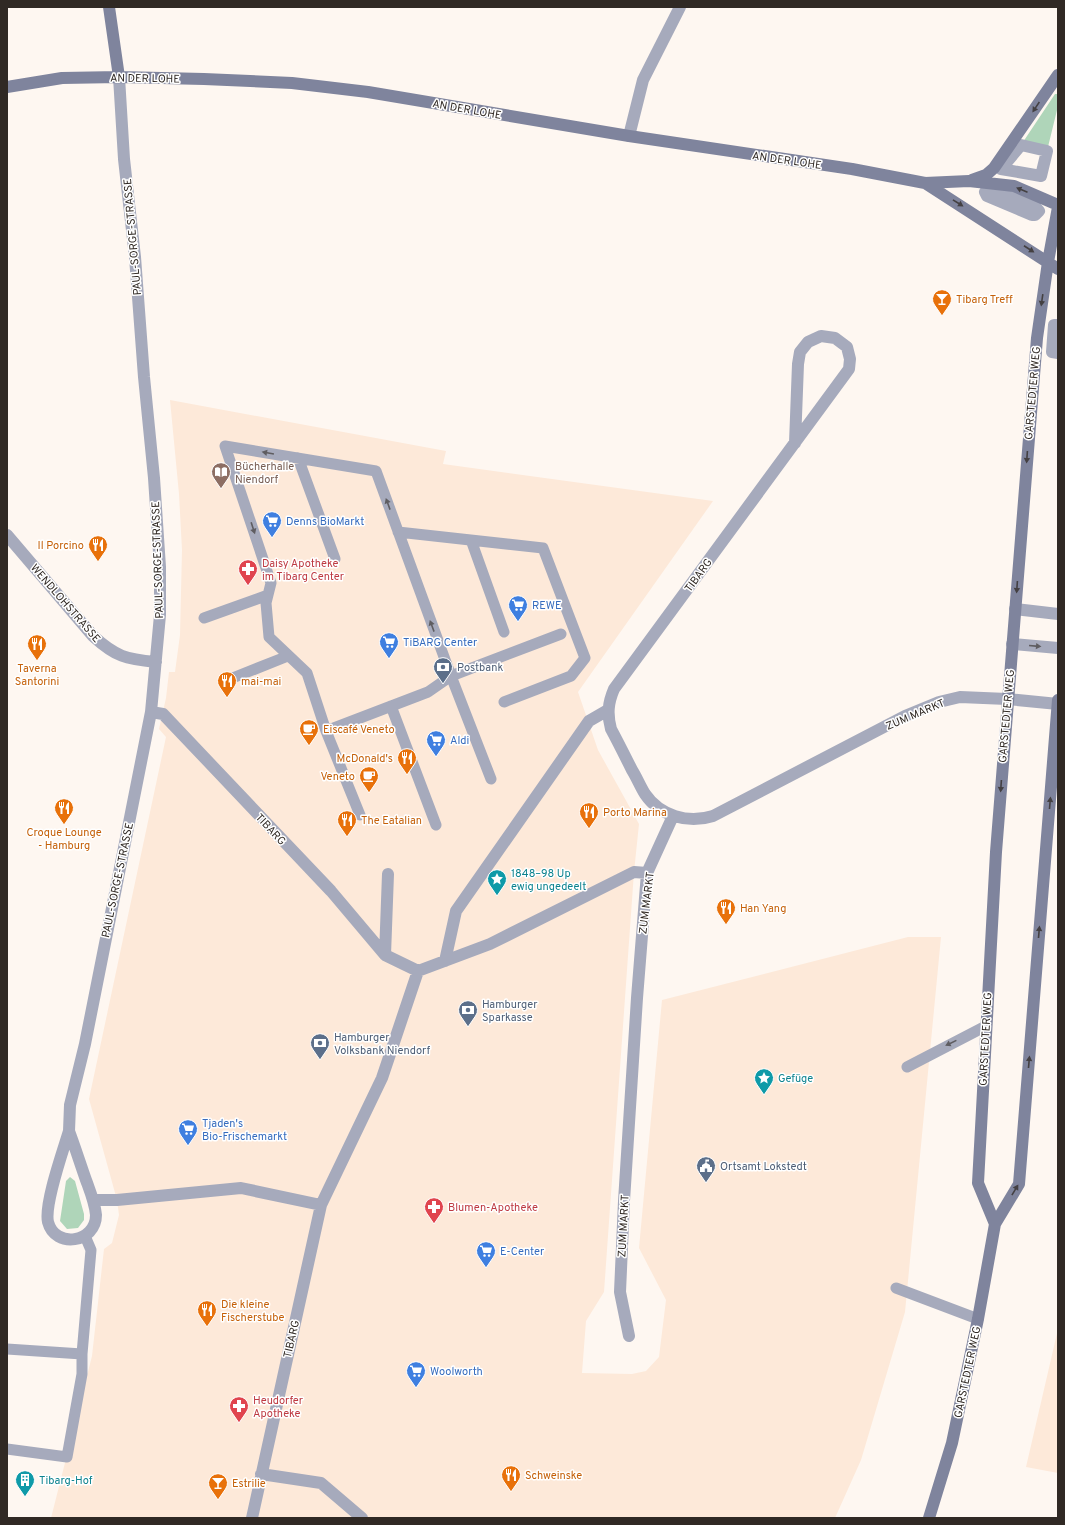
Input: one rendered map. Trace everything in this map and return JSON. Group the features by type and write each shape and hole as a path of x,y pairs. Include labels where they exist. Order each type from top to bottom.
{"main road":[{"name":"PAUL-SORGE-STRASSE","path":"110,7 119,77"},
{"path":"969,181 986,175 994,168 1058,75"},
{"name":"AN DER LOHE","path":"7,87 62,78 119,77 292,83 368,92 629,136 852,169 925,183 969,181 1014,186 1058,206"},
{"name":"AN DER LOHE","path":"925,183 1058,269"},
{"name":"GARSTEDTER WEG","path":"995,1224 978,1182 994,876 1037,338 1058,206"},
{"name":"GARSTEDTER WEG","path":"929,1518 952,1443 978,1319 995,1224 1019,1184 1058,700"}],"street":[{"path":"629,136 643,80 680,7"},
{"name":"PAUL-SORGE-STRASSE","path":"69,1131 96,1215 95,1223 90,1231 85,1236 77,1240 69,1240 55,1234 48,1223 48,1202 69,1131 70,1105 85,1044 151,712 160,615 160,567 154,478 144,377 135,257 124,159 119,77"},
{"path":"1058,325 1054,325 1052,352 1058,353"},
{"name":"TIBARG","path":"673,816 656,807 645,793 611,729 608,719 610,699 614,689 795,443 849,369 850,360 847,347 835,338 821,336 808,342 800,352 798,364 795,443"},
{"name":"WENDLOHSTRASSE","path":"7,535 92,636 105,647 122,657 133,660 156,662"},
{"path":"1015,609 1058,614"},
{"path":"1012,644 1058,648"},
{"name":"ZUM MARKT","path":"629,1336 620,1292 624,1201 637,998 648,873 673,816 696,820 713,816 905,716 939,702 960,697 1007,699 1058,704"},
{"path":"445,961 456,912 588,721 608,710"},
{"name":"TIBARG","path":"151,712 163,714 331,891 385,954 418,971 382,1078 322,1205 252,1518"},
{"path":"418,971 490,944 634,872 648,873"},
{"path":"385,954 388,874"},
{"path":"92,1200 117,1200 241,1188 322,1205"},
{"path":"261,1474 321,1483 362,1518"}],"lane":[{"path":"360,815 326,731 307,673 269,637 266,603 271,582 225,446 376,471 451,676 491,779"},
{"path":"298,458 335,559"},
{"path":"398,532 543,548 585,658 571,676 504,702"},
{"path":"471,540 504,632"},
{"path":"204,618 268,595"},
{"path":"326,731 428,692 451,676 561,634"},
{"path":"225,681 288,656"},
{"path":"391,706 436,825"},
{"path":"907,1067 986,1026"},
{"path":"7,1449 67,1457 82,1374 82,1354 91,1250 85,1236"},
{"path":"896,1288 978,1319"},
{"path":"7,1349 82,1354"}],"shaded area":[{"path":"170,400 446,451 443,464 713,501 578,692 598,750 639,824 634,872 604,1292 586,1321 582,1373 632,1374 646,1371 659,1357 666,1300 639,1248 662,1000 908,937 941,937 905,1312 861,1460 835,1518 51,1518 92,1356 104,1249 112,1243 119,1215 117,1200 89,1099 166,737 159,729 166,698 169,672 175,672 180,635 182,550 179,494"},
{"path":"1058,1329 1058,1473 1026,1467"}],"green space":[{"path":"1055,94 1058,94 1058,106 1047,151 1021,145"},
{"path":"70,1177 75,1181 84,1214 84,1220 78,1228 67,1229 60,1221 66,1181"}],"place":[{"name":"Tibarg Treff","path":"942,316"},
{"name":"Bücherhalle Niendorf","path":"221,489"},
{"name":"Denns BioMarkt","path":"272,538"},
{"name":"Il Porcino","path":"98,562"},
{"name":"Daisy Apotheke im Tibarg Center","path":"248,586"},
{"name":"REWE","path":"518,622"},
{"name":"TiBARG Center","path":"389,659"},
{"name":"Taverna Santorini","path":"37,661"},
{"name":"Postbank","path":"443,684"},
{"name":"mai-mai","path":"227,698"},
{"name":"Eiscafé Veneto","path":"309,746"},
{"name":"Aldi","path":"436,757"},
{"name":"McDonald's","path":"407,775"},
{"name":"Veneto","path":"369,793"},
{"name":"Croque Lounge - Hamburg","path":"64,825"},
{"name":"Porto Marina","path":"589,829"},
{"name":"The Eatalian","path":"347,837"},
{"name":"1848–98 Up ewig ungedeelt","path":"497,896"},
{"name":"Han Yang","path":"726,925"},
{"name":"Hamburger Sparkasse","path":"468,1027"},
{"name":"Hamburger Volksbank Niendorf","path":"320,1060"},
{"name":"Gefüge","path":"764,1095"},
{"name":"Tjaden's Bio-Frischemarkt","path":"188,1146"},
{"name":"Ortsamt Lokstedt","path":"706,1183"},
{"name":"Blumen-Apotheke","path":"434,1224"},
{"name":"E-Center","path":"486,1268"},
{"name":"Die kleine Fischerstube","path":"207,1327"},
{"name":"Woolworth","path":"416,1388"},
{"name":"Heudorfer Apotheke","path":"239,1423"},
{"name":"Schweinske","path":"511,1492"},
{"name":"Tibarg-Hof","path":"25,1497"},
{"name":"Estrilie","path":"218,1500"}]}
